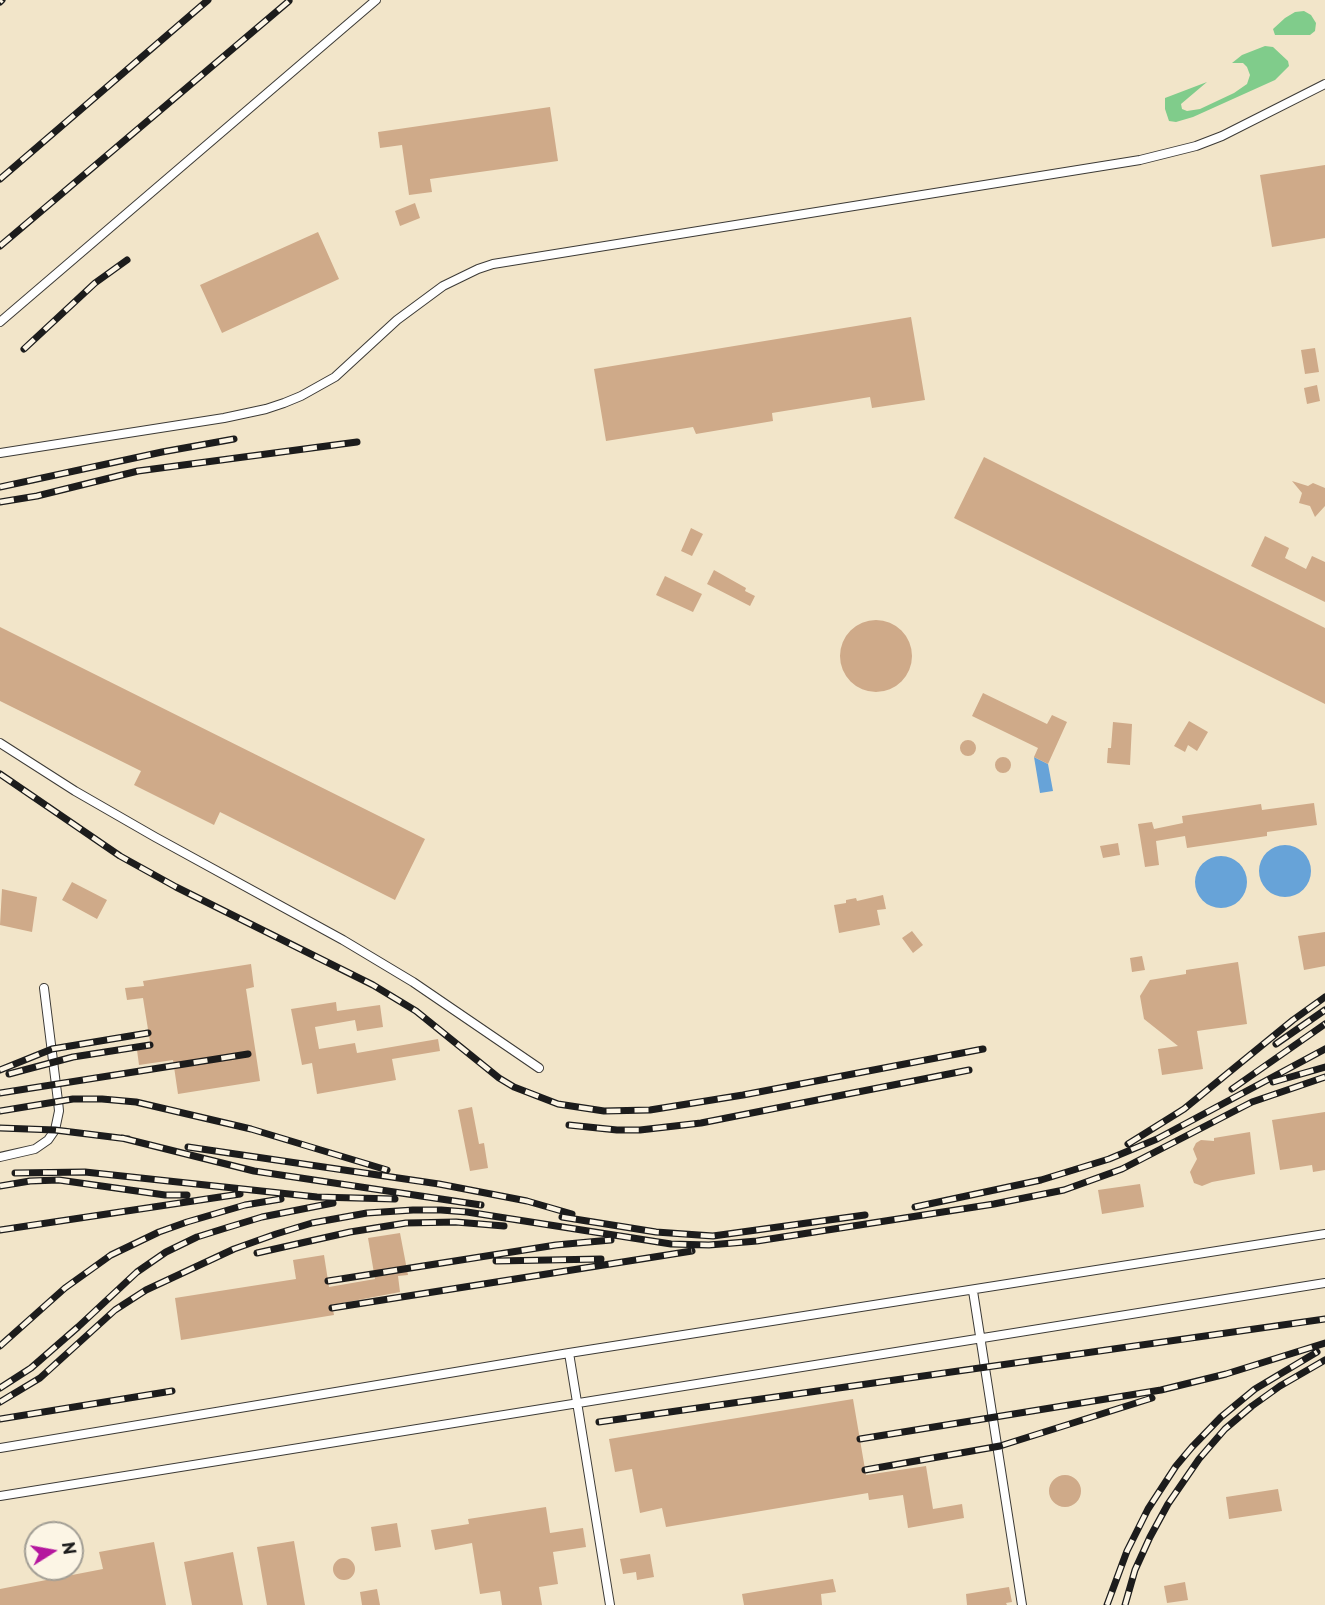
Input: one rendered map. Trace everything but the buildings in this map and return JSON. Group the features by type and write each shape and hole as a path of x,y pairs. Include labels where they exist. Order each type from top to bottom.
{"lane":[{"path":"0,322 376,0"},
{"path":"0,453 224,418 284,403 335,377 397,321 443,286 493,264 1140,160 1196,146 1222,136 1325,84"},
{"path":"0,743 75,791 154,837 343,940 413,982 538,1068"},
{"path":"0,1157 42,1145 55,1130 58,1120 57,1084 44,988"},
{"path":"0,1448 570,1353 1325,1233"},
{"path":"0,1495 1325,1283"},
{"path":"973,1290 1022,1605"},
{"path":"570,1353 610,1605"}],"green space":[{"path":"1304,11 1311,15 1316,23 1315,31 1310,35 1275,35 1273,29 1285,18 1295,12"},
{"path":"1265,46 1273,47 1288,61 1289,66 1275,80 1193,117 1176,122 1169,121 1165,109 1165,98 1207,82 1181,104 1182,109 1187,111 1200,109 1234,93 1247,84 1250,75 1243,63 1232,63 1242,55"}],"water":[{"path":"1034,757 1048,764 1053,791 1040,793"},
{"path":"1280,845 1290,845 1304,852 1311,871 1304,890 1290,897 1280,897 1270,893 1263,886 1259,876 1259,866 1263,856 1270,849"},
{"path":"1216,856 1226,856 1240,863 1247,882 1240,901 1226,908 1216,908 1206,904 1199,897 1195,887 1195,877 1199,867 1206,860"}],"railway":[{"path":"0,179 208,0"},
{"path":"0,246 289,1"},
{"path":"24,349 95,283 127,260"},
{"path":"0,487 234,439"},
{"path":"0,502 37,496 138,471 357,442"},
{"path":"0,774 120,856 176,887 373,985 416,1011 499,1078 514,1087 558,1104 604,1111 650,1110 743,1095 983,1049"},
{"path":"1128,1144 1184,1109 1293,1020 1325,997"},
{"path":"1276,1044 1325,1010"},
{"path":"1232,1089 1325,1024"},
{"path":"0,1070 52,1049 148,1033"},
{"path":"9,1074 73,1057 150,1045"},
{"path":"915,1207 1041,1180 1109,1159 1157,1139 1325,1049"},
{"path":"0,1093 248,1054"},
{"path":"1273,1082 1325,1067"},
{"path":"569,1125 640,1130 701,1123 969,1070"},
{"path":"0,1402 40,1378 115,1310 146,1290 234,1249 312,1223 367,1213 441,1210 467,1212 671,1244 709,1245 757,1241 994,1204 1064,1190 1122,1169 1252,1102 1325,1077"},
{"path":"0,1111 73,1099 136,1102 251,1129 387,1170"},
{"path":"0,1128 55,1130 128,1139"},
{"path":"122,1138 254,1171 481,1205"},
{"path":"188,1147 439,1184 527,1201 572,1214"},
{"path":"15,1173 85,1172 317,1197 395,1199"},
{"path":"0,1186 30,1181 59,1180 165,1195 187,1195"},
{"path":"0,1230 240,1194"},
{"path":"0,1346 65,1288 111,1255 159,1232 187,1222 245,1205 281,1199"},
{"path":"0,1388 31,1368 137,1272 166,1252 197,1237 262,1217 333,1203"},
{"path":"562,1217 656,1232 713,1236 865,1215"},
{"path":"257,1253 350,1232 406,1223 456,1222 504,1226"},
{"path":"328,1281 556,1245 611,1240"},
{"path":"332,1308 692,1251"},
{"path":"496,1261 601,1259"},
{"path":"599,1422 1325,1319"},
{"path":"860,1439 1161,1390 1226,1374 1325,1343"},
{"path":"1107,1605 1127,1551 1148,1509 1176,1466 1221,1417 1255,1389 1317,1352"},
{"path":"1125,1605 1135,1570 1150,1537 1168,1504 1199,1459 1225,1429 1252,1406 1280,1386 1325,1360"},
{"path":"0,1419 172,1391"},
{"path":"865,1470 1000,1446 1152,1398"}]}
